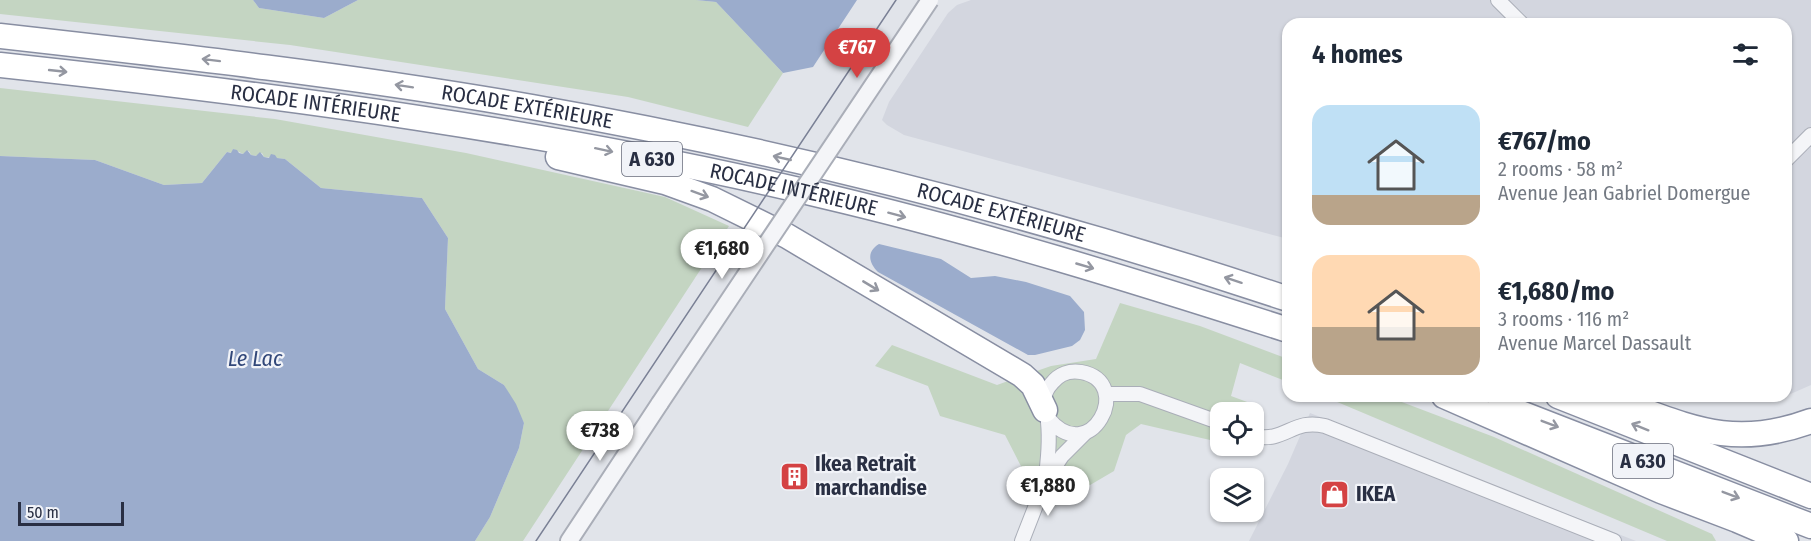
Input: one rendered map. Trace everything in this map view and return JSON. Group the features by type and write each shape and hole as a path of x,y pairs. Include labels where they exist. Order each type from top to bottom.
{"highway":[{"name":"ROCADE EXTÉRIEURE","path":"0,36 384,83 660,131 860,175 987,208 1169,260 1282,297"},
{"name":"ROCADE INTÉRIEURE","path":"0,65 295,100 499,130 583,145 823,195 980,236 1097,269 1282,328"},
{"path":"295,100 422,131 619,170 665,182 712,199 787,236 1022,375 1033,385 1047,414"},
{"path":"1458,402 1786,541"},
{"name":"A 630","path":"1491,402 1811,526"},
{"name":"A 630","path":"1573,402 1811,496"},
{"path":"1620,402 1668,420 1719,434 1769,433 1811,421"},
{"path":"1661,490 1762,541"}],"street":[{"path":"570,540 930,0"},
{"path":"1498,0 1516,18"},
{"path":"1792,154 1811,135"},
{"path":"1022,541 1045,482 1062,456 1085,433 1094,428 1105,413 1106,394 1094,377 1084,372 1062,374 1047,389 1044,399 1049,450 1045,482"},
{"path":"1106,394 1140,394 1210,419"},
{"path":"1047,414 1055,426 1064,432 1085,433"},
{"path":"1264,436 1275,437 1306,424 1325,426 1614,541"}],"shaded area":[{"path":"971,0 1811,0 1811,385 1792,393 1792,18 1282,18 1282,237 904,135 887,125 882,120 889,102 948,13 957,5"},
{"path":"1310,413 1636,541 1249,541 1259,522 1264,522 1264,511"}],"green space":[{"path":"0,0 253,0 259,8 324,18 358,0 696,0 716,2 783,73 748,127 628,97 290,45 0,14"},
{"path":"0,88 275,119 466,153 665,197 729,226 523,541 475,541 490,517 519,448 524,423 504,385 478,369 445,309 448,238 422,198 321,188 285,159 264,157 262,153 256,156 251,155 249,151 243,154 233,149 232,153 227,152 202,183 164,185 95,160 0,156"},
{"path":"1120,303 1200,326 1282,357 1282,380 1240,363 1231,396 1247,402 1210,402 1210,440 1141,424 1126,435 1114,471 1068,498 1023,470 1005,435 940,416 928,386 875,366 892,345 997,385 1051,366 1096,359"},
{"path":"1337,402 1402,402 1494,437 1712,534 1716,541 1667,541"}],"water":[{"path":"253,0 358,0 324,18 259,8"},
{"path":"696,0 857,0 813,67 783,73 716,2"},
{"name":"Le Lac","path":"233,149 243,154 247,150 251,155 256,156 260,152 264,157 269,158 271,154 285,159 321,188 422,198 448,238 445,309 478,369 504,385 524,423 519,448 490,517 475,541 0,541 0,156 95,160 164,185 202,183 227,152 231,153"},
{"path":"879,244 941,259 971,278 995,276 1026,282 1070,296 1084,312 1085,330 1080,340 1072,346 1028,355 878,272 870,258 872,250"}],"tram line":[{"path":"536,541 896,0"}],"place":[{"name":"Ikea Retrait marchandise","path":"794,476"},
{"name":"IKEA","path":"1335,494"}]}
